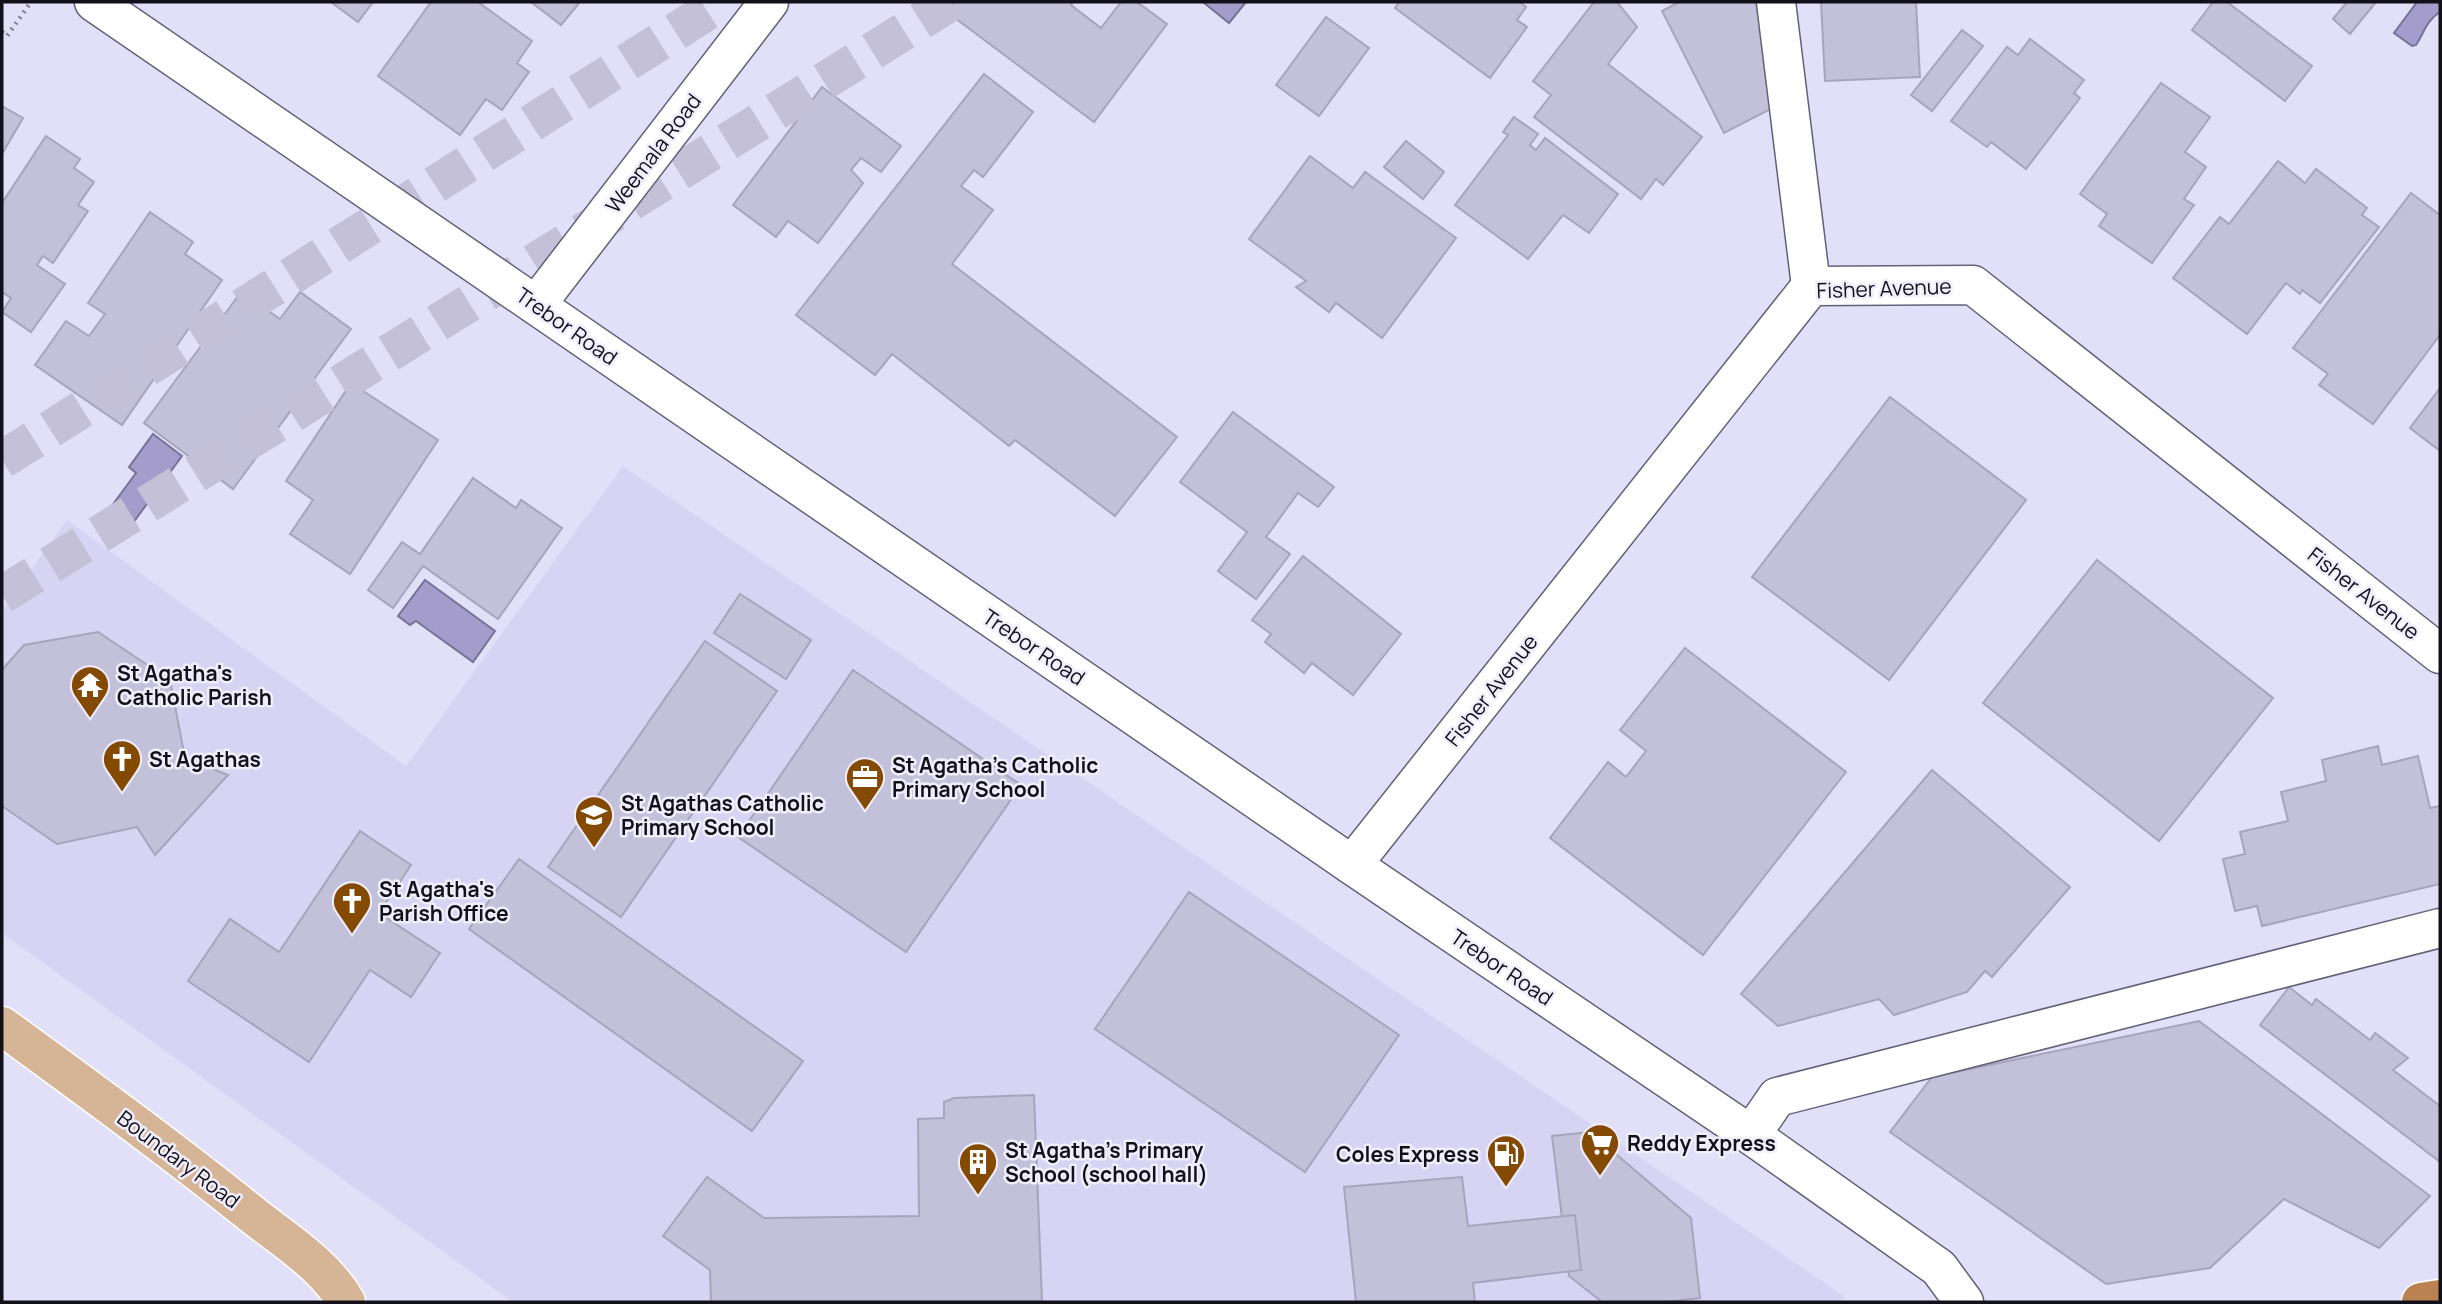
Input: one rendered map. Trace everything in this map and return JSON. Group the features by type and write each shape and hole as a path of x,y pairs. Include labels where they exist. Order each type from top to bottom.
{"highway":[{"path":"2421,1302 2440,1299"}],"main road":[{"name":"Boundary Road","path":"2,1026 193,1167 305,1256 338,1286 346,1302"}],"street":[{"name":"Trebor Road","path":"94,2 1352,865 1751,1135 1939,1268 1964,1302"},
{"name":"Weemala Road","path":"536,305 769,2"},
{"path":"1776,2 1811,286"},
{"name":"Fisher Avenue","path":"1352,865 1811,286 1973,285 2440,654"},
{"path":"1751,1135 1777,1097 2440,928"}],"path":[{"path":"2,32 7,36 31,2"}],"shaded area":[{"path":"1203,2 1246,2 1229,23"},
{"path":"2417,2 2440,2 2440,12 2429,23 2416,45 2412,46 2394,33"},
{"path":"153,434 182,456 130,527 108,511 136,473 129,467"},
{"name":"St Agathas Catholic Primary School","path":"623,466 1844,1296 1841,1302 513,1302 2,933 2,611 67,520 406,766"},
{"path":"425,580 495,631 473,662 416,621 410,625 398,616"}],"building":[{"path":"331,2 373,2 358,22"},
{"path":"431,2 478,2 532,41 517,63 529,72 502,110 486,99 460,135 378,76"},
{"path":"531,2 580,2 561,25"},
{"path":"954,2 1073,2 1071,5 1101,28 1121,2 1137,2 1167,24 1094,122 947,12"},
{"path":"1399,2 1520,2 1526,7 1517,20 1527,27 1490,78 1395,8"},
{"path":"1594,2 1617,2 1637,27 1608,64 1702,137 1663,185 1656,179 1641,199 1534,117 1551,95 1533,81"},
{"path":"1679,2 1768,2 1771,24 1759,31 1783,79 1788,100 1724,133 1662,11"},
{"path":"1821,2 1916,2 1920,77 1825,81"},
{"path":"2213,2 2227,2 2312,66 2285,101 2192,30"},
{"path":"2347,2 2376,2 2350,34 2333,19"},
{"path":"1326,17 1369,48 1319,116 1276,85"},
{"path":"1962,30 1983,46 1932,111 1911,95"},
{"path":"2030,39 2084,80 2074,93 2080,98 2026,169 1991,142 1987,147 1951,121 2007,47 2018,55"},
{"path":"984,74 1033,112 983,177 974,170 961,186 993,210 952,264 1177,437 1115,516 1015,440 1009,446 892,354 875,375 796,315"},
{"path":"2161,83 2210,117 2185,152 2206,167 2184,199 2194,205 2152,263 2099,226 2107,214 2080,194"},
{"path":"822,87 901,146 881,172 861,158 851,170 863,183 818,243 788,221 776,237 733,205"},
{"path":"2,106 23,118 2,154"},
{"path":"1514,117 1538,134 1530,145 1536,150 1545,138 1618,194 1589,233 1563,215 1528,259 1455,205 1508,135 1503,132"},
{"path":"46,136 80,159 74,168 94,182 78,205 88,211 53,263 43,256 37,265 65,284 31,332 2,312 11,298 2,292 2,203"},
{"path":"1406,141 1444,172 1423,199 1384,167"},
{"path":"1310,156 1353,188 1365,172 1456,238 1382,338 1336,303 1329,312 1296,287 1306,281 1249,239"},
{"path":"2278,161 2305,183 2316,169 2367,208 2362,215 2379,227 2320,303 2302,290 2300,294 2286,283 2247,334 2173,278 2220,217 2229,224"},
{"path":"2411,193 2440,215 2440,335 2373,424 2319,385 2328,374 2293,348"},
{"path":"150,212 193,242 185,254 222,280 122,425 35,365 66,321 89,336 105,314 88,303"},
{"path":"241,292 280,319 300,292 351,329 233,489 144,423"},
{"path":"351,383 438,440 350,574 290,534 313,500 286,481"},
{"path":"2440,388 2440,451 2410,428"},
{"path":"1890,397 2026,500 1889,680 1752,577"},
{"path":"1233,412 1334,487 1318,507 1298,493 1266,537 1290,554 1256,599 1218,571 1247,532 1180,482"},
{"path":"473,478 516,508 521,500 562,528 498,619 423,566 393,608 368,590 402,542 420,554"},
{"path":"1303,556 1401,634 1353,695 1312,663 1304,673 1265,642 1271,634 1252,620"},
{"path":"2097,560 2273,698 2159,841 1983,703"},
{"path":"2,578 9,583 2,595"},
{"path":"740,594 811,640 786,679 714,633"},
{"name":"St Agatha's Catholic Parish","path":"98,632 170,680 185,758 228,775 155,855 137,827 57,844 2,806 2,670 24,645"},
{"path":"705,641 777,691 621,917 548,867"},
{"path":"1685,648 1846,772 1703,955 1550,838 1608,762 1626,777 1646,751 1620,730"},
{"path":"853,670 1021,785 906,952 738,837"},
{"path":"2378,746 2382,765 2418,756 2430,808 2440,806 2440,884 2262,926 2257,906 2235,911 2223,859 2245,854 2240,832 2288,821 2281,792 2326,781 2322,760"},
{"path":"1932,770 2070,887 1992,977 1985,971 1967,992 1894,1015 1879,999 1778,1026 1741,994"},
{"name":"St Agatha's Parish Office","path":"360,831 411,865 379,913 440,953 411,997 370,970 309,1062 188,981 230,919 279,952"},
{"path":"519,859 803,1061 752,1131 469,929"},
{"path":"1189,892 1399,1035 1305,1172 1095,1029"},
{"path":"2289,987 2312,1005 2316,999 2370,1040 2375,1033 2408,1058 2393,1070 2440,1106 2440,1162 2260,1025"},
{"path":"2199,1021 2430,1196 2379,1248 2284,1199 2210,1268 2106,1284 1890,1132 1932,1077"},
{"name":"St Agatha's Primary School (school hall)","path":"1034,1095 1042,1302 711,1302 710,1270 663,1236 707,1177 764,1218 919,1216 918,1119 944,1118 944,1102 954,1098"},
{"name":"Reddy Express","path":"1590,1132 1691,1218 1700,1298 1665,1302 1602,1302 1569,1276 1552,1136"},
{"path":"1462,1177 1468,1226 1575,1215 1581,1270 1473,1283 1475,1302 1356,1302 1344,1187"}],"tunnel":[{"path":"2,460 722,2"},
{"path":"2,595 951,2"}],"place":[{"name":"St Agatha's Catholic Parish","path":"90,719"},
{"name":"St Agathas","path":"122,793"},
{"name":"St Agatha's Catholic Primary School","path":"865,811"},
{"name":"St Agathas Catholic Primary School","path":"594,849"},
{"name":"St Agatha's Parish Office","path":"352,935"},
{"name":"Reddy Express","path":"1600,1177"},
{"name":"Coles Express","path":"1506,1188"},
{"name":"St Agatha's Primary School (school hall)","path":"978,1196"}]}
